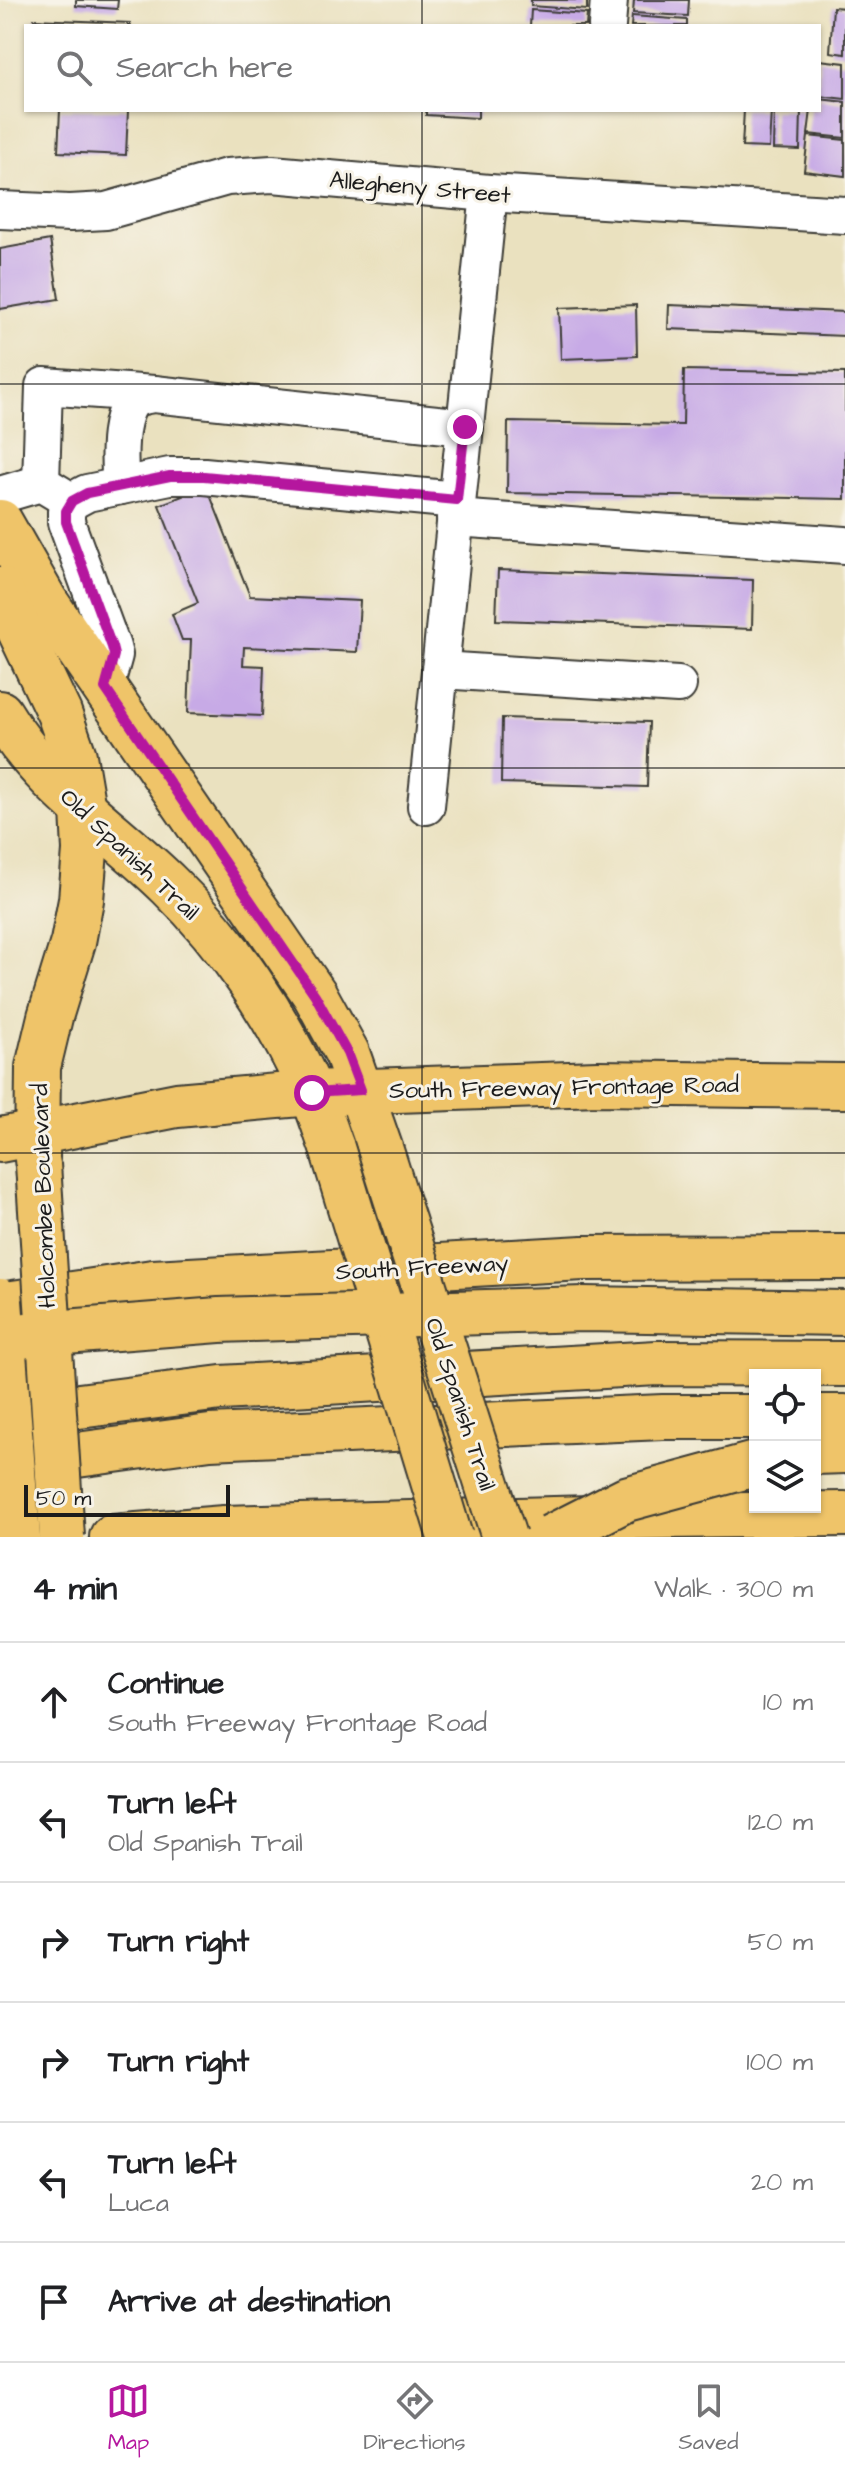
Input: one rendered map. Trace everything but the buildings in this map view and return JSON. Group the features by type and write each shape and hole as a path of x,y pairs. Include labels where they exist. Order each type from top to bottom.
{"main road":[{"name":"Old Spanish Trail","path":"0,522 45,601 315,995 347,1053 504,1537"},
{"name":"Holcombe Boulevard","path":"0,589 59,713 74,756 83,809 85,851 81,900 73,942 38,1067 25,1146 62,1537"},
{"name":"Old Spanish Trail","path":"0,713 17,742 34,762 173,887 250,982 283,1036 312,1093 332,1148 450,1537"},
{"name":"South Freeway Frontage Road","path":"25,1146 177,1105 312,1093 597,1083 845,1086"},
{"name":"South Freeway","path":"0,1303 153,1282 488,1263 583,1258 845,1257"},
{"name":"Holcombe Boulevard","path":"0,1303 18,1537"},
{"path":"0,1340 27,1335 235,1320 584,1309 845,1313"},
{"path":"0,1416 221,1388 657,1363 845,1364"},
{"path":"0,1465 210,1437 663,1417 749,1417"},
{"path":"821,1417 845,1417"},
{"path":"821,1452 845,1451"},
{"path":"551,1537 626,1499 749,1466"},
{"path":"112,1537 224,1528 845,1514"}],"street":[{"path":"607,24 609,0"},
{"name":"Allegheny Street","path":"0,210 106,211 227,177 272,174 489,193 845,215"},
{"path":"426,806 489,193"},
{"path":"41,483 44,386 154,394 465,427"},
{"path":"121,486 118,457 126,410 136,399 154,394"},
{"path":"105,688 114,655 66,522 66,511 72,501 87,493 170,476 204,476 456,509 845,545"},
{"path":"0,495 41,483 72,501"},
{"path":"440,670 678,685"}],"route":[{"path":"312,1093 361,1090 347,1053 315,995 105,688 114,655 66,522 66,511 72,501 87,493 170,476 204,476 457,500 465,427"}]}
